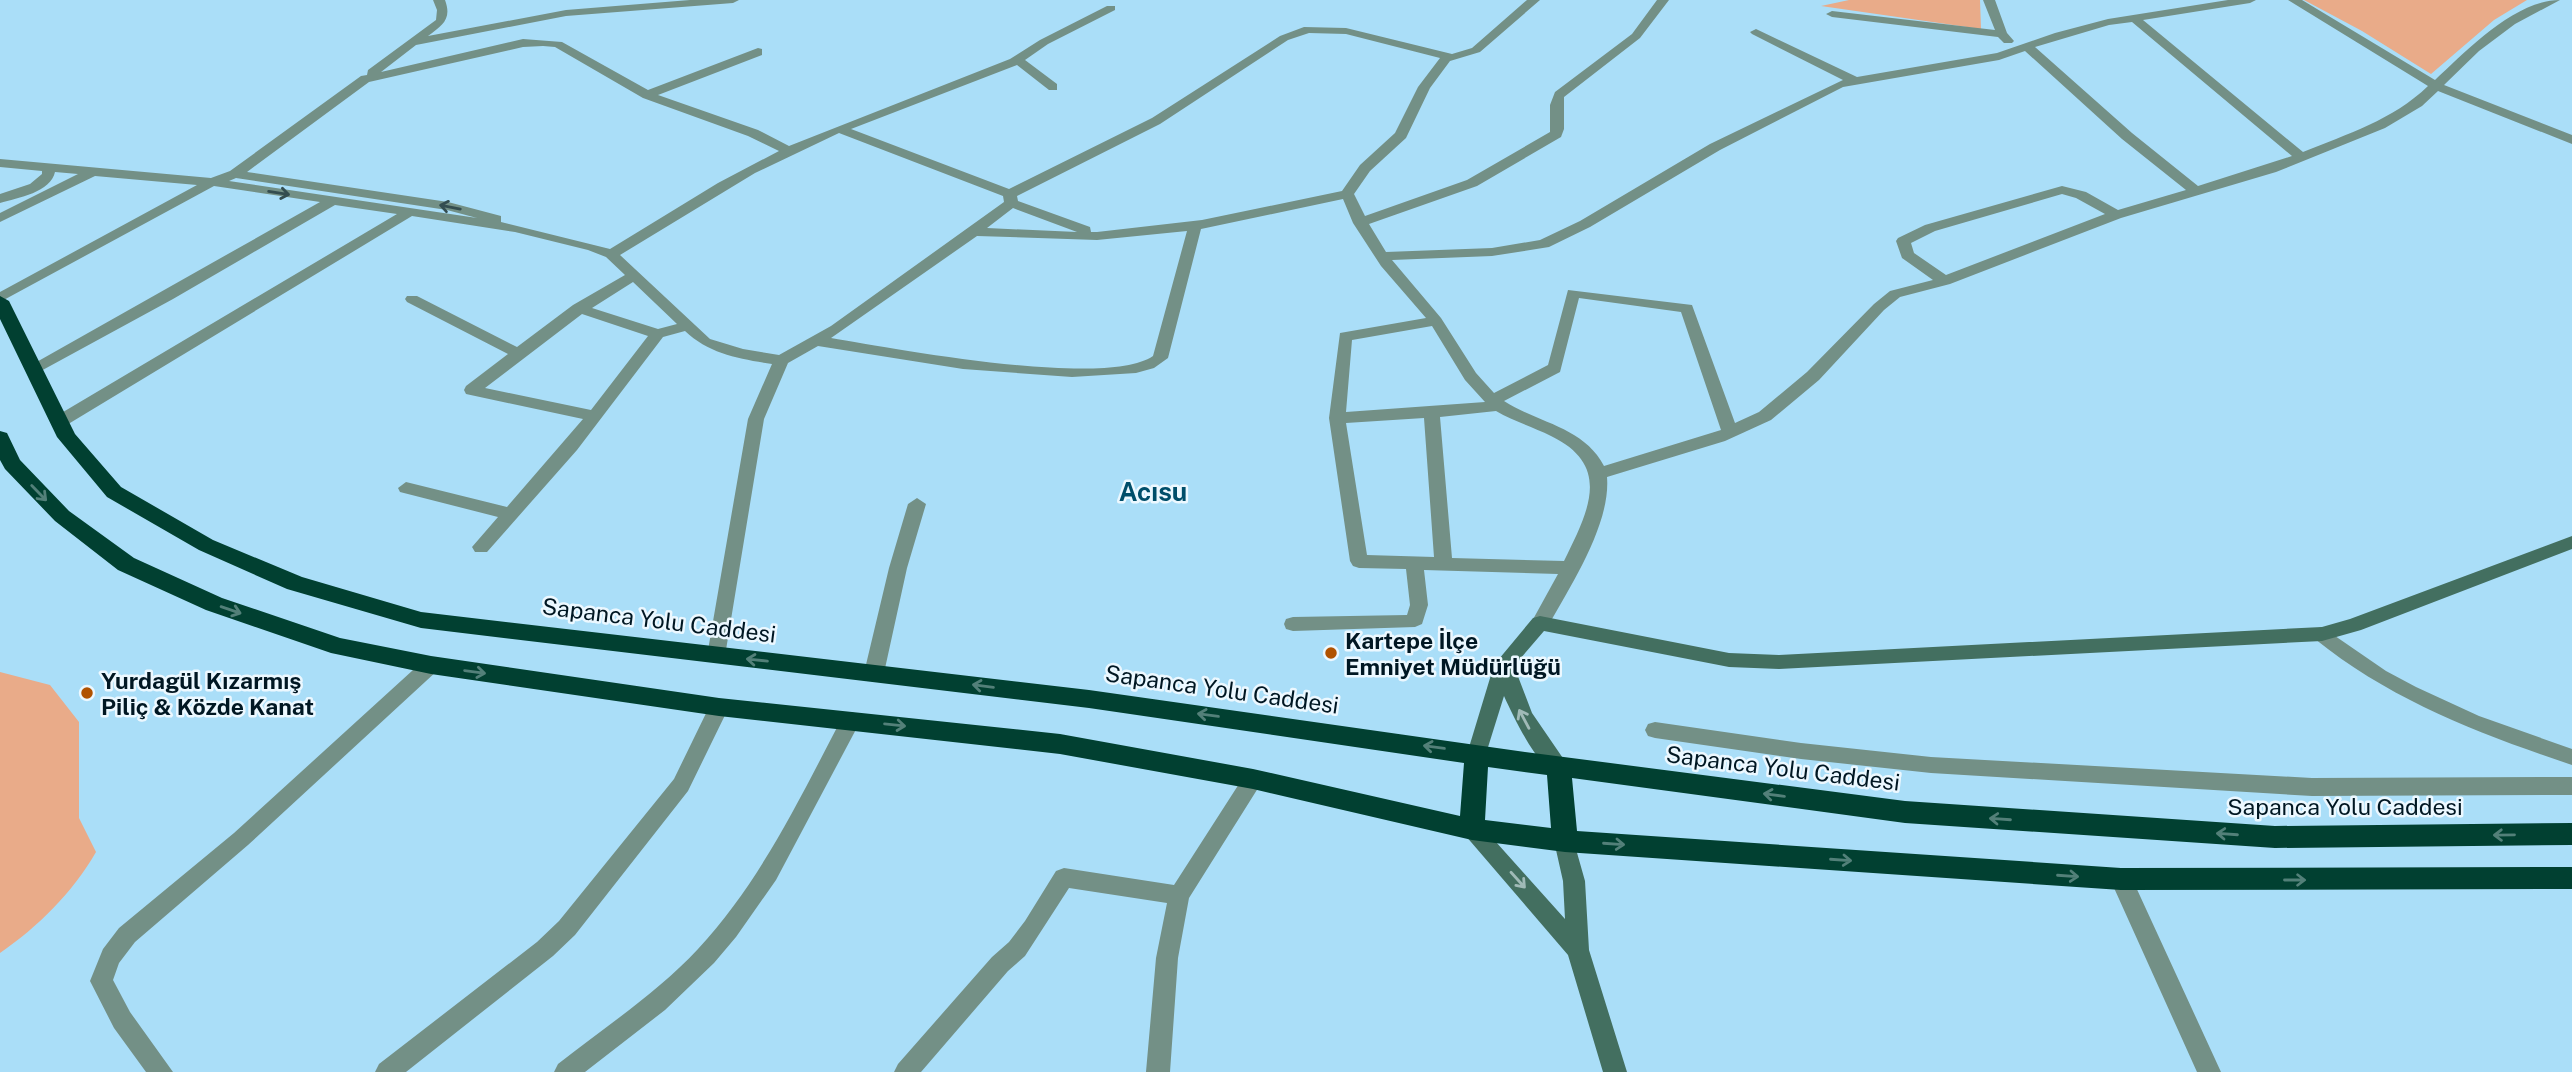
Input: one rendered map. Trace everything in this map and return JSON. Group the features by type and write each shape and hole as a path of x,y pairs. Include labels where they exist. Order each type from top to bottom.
{"highway":[{"name":"Sapanca Yolu Caddesi","path":"0,299 67,437 114,492 206,545 295,583 421,620 1089,699 1905,812 2275,837 2572,834"},
{"path":"0,438 12,464 37,491 62,516 125,564 214,604 339,647 431,665 719,707 1060,744 1253,779 1472,829 1565,841 2121,879 2572,878"},
{"path":"1472,829 1477,754"},
{"path":"1559,766 1565,841"}],"street":[{"path":"0,299 212,182 234,174 441,21 443,10 439,0"},
{"path":"416,42 566,13 733,0"},
{"path":"0,163 212,182 514,229 593,247 611,254 686,326 716,347 781,360 818,341 974,232 1010,199 1156,121 1260,51 1298,32 1318,29 1346,31 1446,58 1461,57 1476,50 1534,0"},
{"path":"1360,223 1472,183 1549,139 1558,131 1556,107 1559,95 1636,36 1663,0"},
{"path":"1989,0 2002,34"},
{"path":"1382,256 1492,251 1544,244 1586,224 1740,134 1832,87 2023,49 2081,28 2250,0"},
{"path":"2294,0 2438,87 2572,140"},
{"path":"1599,473 1673,453 1751,424 1777,407 1813,376 1887,298 1908,289 1945,281 2116,215 2301,157 2381,125 2418,103 2438,87 2475,49 2511,22 2554,0"},
{"path":"611,254 745,171 787,149 957,86 1018,60 1051,38 1111,8"},
{"path":"1832,14 2002,34 2195,191"},
{"path":"2133,18 2301,157"},
{"path":"1756,32 1855,81"},
{"path":"365,79 523,43 544,41 558,44 647,95 752,133 787,149"},
{"path":"647,95 758,52"},
{"path":"974,232 1101,236 1195,226 1347,194 1365,168 1401,135 1424,87 1446,58"},
{"path":"1018,60 1052,87"},
{"path":"839,128 1101,236"},
{"path":"0,199 36,187 49,175 48,167"},
{"path":"0,218 96,170"},
{"path":"234,174 448,206 496,219 514,229"},
{"path":"1945,281 1907,255 1903,241 1930,228 2062,190 2081,195 2116,215"},
{"path":"1347,194 1360,223 1382,256 1436,321 1465,370 1496,403 1571,441 1592,460 1599,473 1596,496 1572,568 1541,623 1504,665 1477,754"},
{"path":"34,368 168,296 330,202"},
{"path":"59,422 407,214"},
{"path":"818,341 1026,373 1137,368 1160,358 1195,226"},
{"path":"595,416 472,390 578,308 633,276"},
{"path":"1337,418 1472,410 1496,403 1555,368 1573,293 1687,308 1730,432"},
{"path":"412,299 517,353"},
{"path":"578,308 658,334 686,326"},
{"path":"1436,321 1345,336 1337,418 1359,561 1572,568"},
{"path":"481,547 595,416 658,334"},
{"path":"716,656 756,419 781,360"},
{"path":"1432,412 1443,562"},
{"path":"406,488 510,514"},
{"path":"874,673 898,568 917,504"},
{"path":"1541,623 1729,660 1779,662 2322,634 2354,625 2572,542"},
{"path":"1293,624 1408,622 1415,619 1419,605 1414,562"},
{"path":"2322,634 2394,687 2432,705 2572,757"},
{"path":"161,1072 122,1020 101,981 112,952 127,934 241,839 431,665"},
{"path":"1504,665 1510,692 1522,716 1531,732 1559,766"},
{"path":"387,1072 567,928 681,785 719,707"},
{"path":"566,1072 705,958 726,933 772,864 851,720"},
{"path":"1655,730 1801,751 1944,766 2312,787 2572,786"},
{"path":"1158,1072 1167,958 1179,895 1253,779"},
{"path":"1472,829 1578,950"},
{"path":"1565,841 1574,881 1578,950 1615,1072"},
{"path":"906,1072 983,982 1017,949 1065,878 1179,895"},
{"path":"2121,879 2209,1072"}],"shaded area":[{"path":"1849,0 1980,0 1981,29 1821,6"},
{"path":"2304,0 2527,0 2494,20 2431,74 2362,31"},
{"path":"0,672 50,685 79,722 79,818 96,852 77,881 54,908 0,953"}],"place":[{"name":"Kartepe İlçe Emniyet Müdürlüğü","path":"1331,653"},
{"name":"Yurdagül Kızarmış Piliç & Közde Kanat","path":"87,693"}],"district":[{"name":"Acısu","path":"1153,491"}]}
